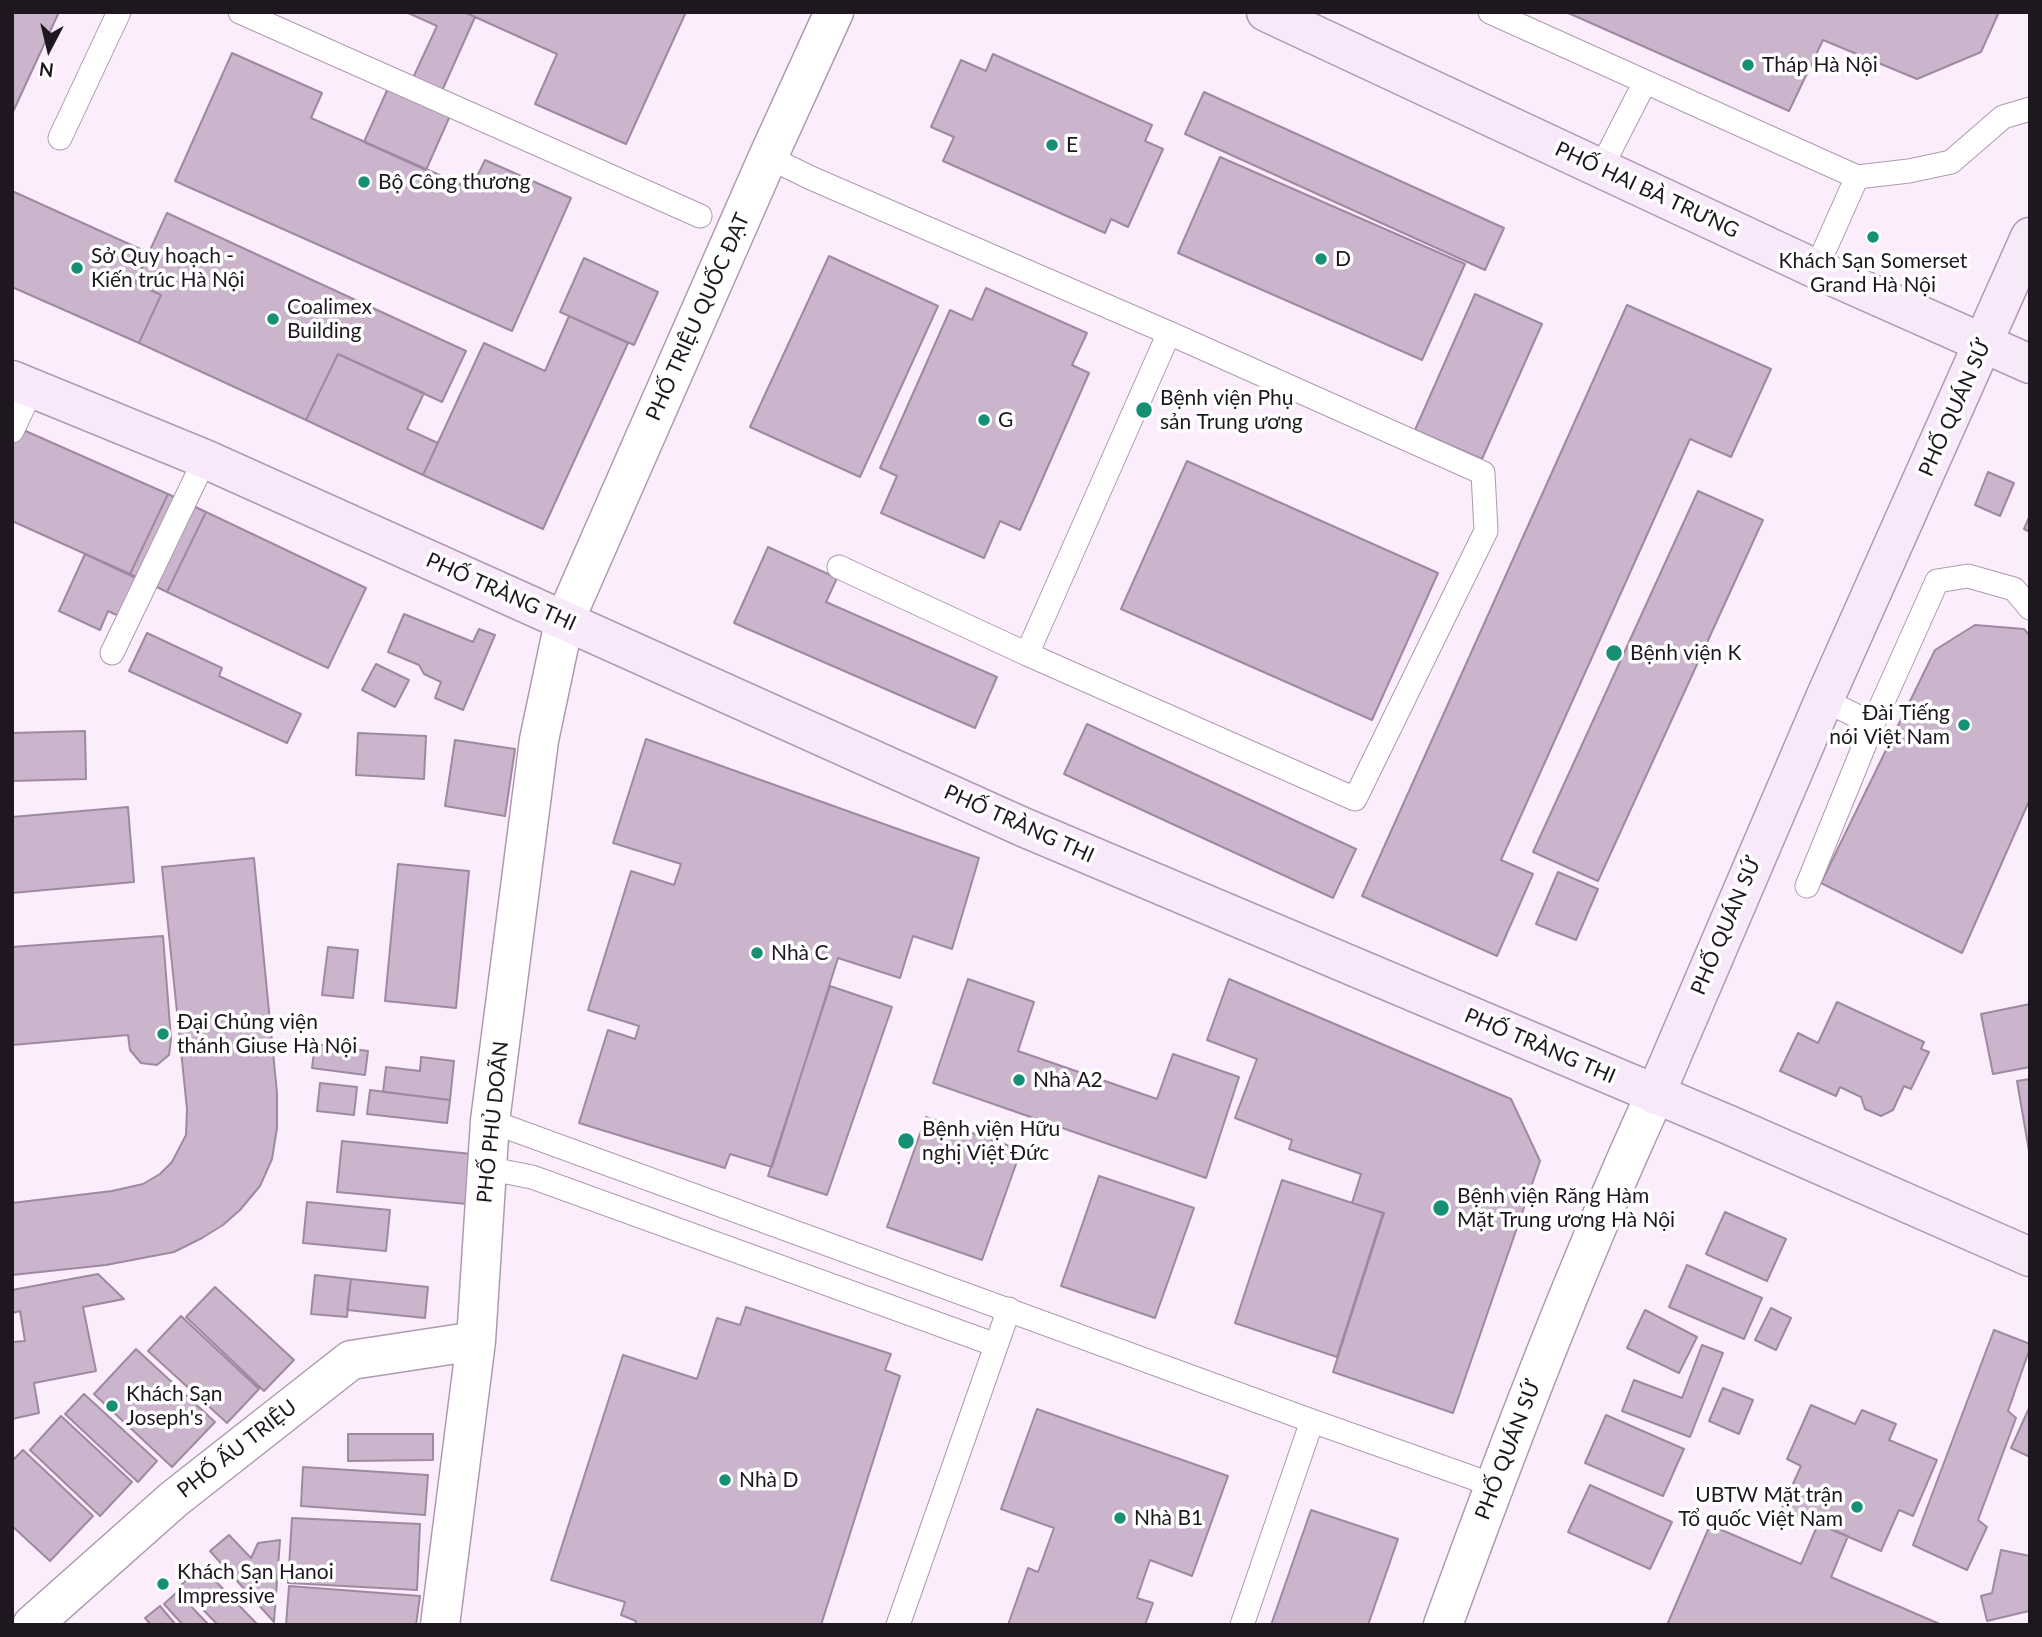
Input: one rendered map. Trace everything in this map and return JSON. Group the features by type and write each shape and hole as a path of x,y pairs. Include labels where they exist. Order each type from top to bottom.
{"main road":[{"name":"PHỐ HAI BÀ TRƯNG","path":"1266,12 1816,269 2030,364"},
{"name":"PHỐ QUÁN SỨ","path":"1655,1095 1824,699 2030,237"},
{"name":"PHỐ TRÀNG THI","path":"22,384 205,459 1023,827 1741,1130 2030,1258"}],"street":[{"name":"PHỐ TRIỆU QUỐC ĐẠT","path":"565,622 834,12"},
{"name":"PHỐ PHỦ DOÃN","path":"440,1625 475,1340 491,1121 539,740 565,622"},
{"name":"PHỐ QUÁN SỨ","path":"1443,1625 1493,1485 1610,1194 1655,1095"},
{"name":"PHỐ ẤU TRIỆU","path":"32,1625 174,1499 351,1360 475,1340"}],"lane":[{"path":"60,138 119,12"},
{"path":"240,12 700,216"},
{"path":"1490,12 1857,177 1909,171 1951,162 2003,117 2030,109"},
{"path":"1601,168 1645,82"},
{"path":"768,157 1483,473 1486,531 1355,799 1027,654 839,567"},
{"path":"1816,269 1857,177"},
{"path":"1027,654 1169,333"},
{"path":"12,431 22,384"},
{"path":"112,653 205,459"},
{"path":"1807,886 1873,724 1937,581 1968,576 2014,589 2030,608"},
{"path":"1824,699 1873,724"},
{"path":"491,1121 1493,1485"},
{"path":"486,1168 532,1177 996,1345"},
{"path":"898,1625 1009,1309"},
{"path":"1242,1625 1311,1421"}],"building":[{"path":"12,12 59,12 12,114"},
{"path":"406,12 464,12 475,17 437,102 453,109 426,170 364,142 389,86 406,93 437,26"},
{"path":"464,12 686,12 626,144 535,104 557,54"},
{"name":"Tháp Hà Nội","path":"1566,12 1999,12 1981,52 1917,79 1823,40 1789,111"},
{"path":"232,53 322,93 311,118 471,189 485,160 571,198 512,331 175,181"},
{"name":"E","path":"993,54 1152,125 1145,141 1163,149 1128,227 1111,219 1105,233 943,161 954,137 931,127 961,60 986,71"},
{"path":"1204,92 1504,228 1485,270 1185,134"},
{"name":"D","path":"1220,157 1465,264 1422,360 1178,253"},
{"name":"Sở Quy hoạch - Kiến trúc Hà Nội","path":"12,191 149,253 135,283 161,295 139,343 12,287"},
{"name":"Coalimex Building","path":"167,213 466,351 442,402 338,354 306,420 139,343 161,295 135,283"},
{"path":"829,256 938,306 860,477 750,427"},
{"path":"584,258 658,292 634,345 560,312"},
{"name":"G","path":"986,288 1087,333 1072,365 1089,373 1020,530 1000,521 984,558 881,513 897,476 880,468 950,310 972,320"},
{"path":"1475,294 1542,324 1482,459 1415,430"},
{"path":"1627,305 1771,369 1731,457 1690,439 1501,860 1533,874 1497,956 1362,896"},
{"path":"569,316 628,343 543,529 423,475 484,343 545,371"},
{"path":"338,354 424,393 407,429 438,443 423,475 306,420"},
{"path":"12,425 168,494 130,574 12,521"},
{"path":"1187,461 1438,573 1372,720 1121,609"},
{"path":"1988,472 2014,483 2000,516 1975,505"},
{"path":"1698,491 1763,520 1598,881 1533,852"},
{"path":"168,494 206,512 167,592 130,574"},
{"path":"206,512 366,588 328,668 167,592"},
{"path":"2030,515 2030,532 2024,529"},
{"path":"768,547 837,578 826,602 997,677 975,728 734,623"},
{"path":"85,554 138,579 121,617 108,611 100,630 59,611"},
{"path":"404,614 473,642 479,629 495,635 463,710 435,698 441,682 424,674 419,665 388,652"},
{"name":"Đài Tiếng nói Việt Nam","path":"1975,625 2024,629 2030,636 2030,799 1962,953 1821,883 1935,650"},
{"path":"147,633 222,668 219,676 301,714 287,743 129,671"},
{"path":"376,664 409,680 395,707 362,690"},
{"path":"1087,724 1356,849 1333,898 1064,774"},
{"path":"85,731 86,779 12,781 12,733"},
{"path":"358,733 426,736 424,779 356,775"},
{"name":"Nhà C","path":"646,739 979,858 952,949 913,936 900,978 838,958 772,1167 730,1154 725,1168 579,1123 608,1030 635,1039 639,1026 588,1010 631,871 674,885 681,864 613,843"},
{"path":"455,740 515,749 505,816 445,806"},
{"path":"128,807 134,882 12,893 12,817"},
{"path":"254,858 277,1093 277,1128 272,1159 260,1186 223,1225 174,1252 106,1265 12,1275 12,1203 112,1191 143,1184 160,1174 172,1162 186,1135 187,1109 162,867"},
{"path":"398,864 469,871 456,1008 385,1001"},
{"path":"1558,872 1598,889 1576,940 1536,924"},
{"path":"163,936 171,1039 169,1055 157,1065 141,1063 130,1050 128,1035 12,1045 12,947"},
{"path":"328,947 358,950 353,998 322,995"},
{"name":"Nhà A2","path":"968,979 1034,1002 1018,1051 1157,1099 1173,1054 1239,1077 1206,1178 933,1083"},
{"name":"Bệnh viện Răng Hàm Mặt Trung ương Hà Nội","path":"1229,979 1511,1099 1540,1161 1453,1413 1333,1372 1384,1213 1352,1203 1361,1174 1289,1149 1292,1140 1235,1118 1257,1059 1207,1040"},
{"path":"830,986 892,1007 827,1195 768,1176"},
{"path":"1837,1002 1924,1042 1921,1049 1929,1052 1911,1089 1904,1086 1893,1110 1881,1116 1865,1109 1861,1097 1840,1087 1836,1096 1780,1071 1798,1033 1818,1043"},
{"path":"2030,1004 2030,1067 1993,1074 1981,1014"},
{"path":"315,1044 368,1051 365,1075 312,1068"},
{"path":"421,1057 454,1061 450,1100 383,1092 386,1067 420,1071"},
{"path":"2030,1079 2030,1157 2017,1081"},
{"path":"320,1083 357,1087 354,1115 317,1111"},
{"path":"370,1090 450,1100 447,1123 367,1114"},
{"path":"926,1117 1021,1150 982,1260 887,1227"},
{"path":"342,1141 472,1154 467,1204 337,1192"},
{"path":"1099,1176 1194,1208 1155,1318 1061,1286"},
{"path":"1282,1180 1383,1213 1337,1357 1235,1323"},
{"path":"307,1202 390,1210 386,1251 303,1243"},
{"path":"1725,1212 1786,1239 1767,1281 1706,1254"},
{"path":"1687,1265 1762,1298 1744,1339 1669,1307"},
{"path":"98,1274 124,1299 83,1307 96,1371 34,1383 39,1413 12,1419 12,1342 25,1341 20,1311 12,1313 12,1290"},
{"path":"315,1275 351,1279 347,1317 311,1314"},
{"path":"351,1279 428,1287 425,1318 347,1310"},
{"path":"215,1287 294,1360 264,1391 186,1317"},
{"name":"Nhà D","path":"746,1307 891,1354 885,1370 900,1376 821,1625 635,1625 636,1621 621,1615 625,1602 551,1580 623,1355 697,1379 717,1318 740,1325"},
{"path":"1771,1308 1791,1318 1776,1350 1755,1340"},
{"path":"1645,1310 1697,1337 1679,1373 1627,1348"},
{"path":"181,1316 259,1389 227,1423 148,1351"},
{"path":"1994,1330 2030,1344 2030,1348 2008,1411 2016,1418 1978,1520 1987,1527 1967,1570 1913,1545"},
{"path":"1702,1345 1723,1353 1690,1437 1622,1411 1634,1380 1682,1398"},
{"path":"136,1349 215,1422 172,1467 94,1394"},
{"path":"1723,1388 1753,1400 1739,1434 1709,1421"},
{"path":"84,1394 157,1461 138,1482 65,1414"},
{"path":"1811,1405 1855,1424 1862,1410 1896,1424 1889,1440 1937,1460 1913,1516 1899,1510 1881,1551 1782,1508 1801,1466 1787,1459"},
{"path":"2030,1406 2030,1457 2011,1448"},
{"name":"Nhà B1","path":"1037,1409 1228,1476 1192,1576 1150,1560 1137,1598 1153,1603 1145,1625 1008,1625 1028,1568 1038,1572 1054,1528 1001,1509"},
{"path":"1606,1415 1684,1449 1663,1496 1585,1463"},
{"path":"61,1416 132,1482 100,1516 30,1450"},
{"path":"348,1434 433,1434 433,1460 348,1461"},
{"path":"23,1450 93,1516 50,1561 12,1526 12,1461"},
{"path":"303,1467 428,1475 425,1515 301,1506"},
{"path":"1590,1485 1672,1522 1650,1569 1568,1532"},
{"path":"1311,1510 1398,1539 1368,1625 1271,1625"},
{"path":"292,1518 420,1524 417,1590 288,1583"},
{"path":"1818,1524 1848,1536 1831,1577 1942,1625 1667,1625 1710,1525 1801,1564"},
{"path":"229,1535 251,1558 258,1543 280,1540 274,1622 210,1551"},
{"path":"2001,1550 2030,1556 2030,1607 2029,1611 1987,1621 1981,1596 1992,1593"},
{"path":"201,1566 257,1624 218,1625 180,1586"},
{"path":"289,1586 420,1596 416,1625 286,1625"},
{"path":"177,1592 209,1625 183,1625 164,1604"},
{"path":"160,1606 176,1625 151,1625 145,1618"}],"place":[{"name":"Tháp Hà Nội","path":"1748,65"},
{"name":"E","path":"1052,145"},
{"name":"Bộ Công thương","path":"364,182"},
{"name":"Khách Sạn Somerset Grand Hà Nội","path":"1873,237"},
{"name":"D","path":"1321,259"},
{"name":"Sở Quy hoạch - Kiến trúc Hà Nội","path":"77,268"},
{"name":"Coalimex Building","path":"273,319"},
{"name":"Bệnh viện Phụ sản Trung ương","path":"1144,410"},
{"name":"G","path":"984,420"},
{"name":"Bệnh viện K","path":"1614,653"},
{"name":"Đài Tiếng nói Việt Nam","path":"1964,725"},
{"name":"Nhà C","path":"757,953"},
{"name":"Đại Chủng viện thánh Giuse Hà Nội","path":"163,1034"},
{"name":"Nhà A2","path":"1019,1080"},
{"name":"Bệnh viện Hữu nghị Việt Đức","path":"906,1141"},
{"name":"Bệnh viện Răng Hàm Mặt Trung ương Hà Nội","path":"1441,1208"},
{"name":"Khách Sạn Joseph's","path":"112,1406"},
{"name":"Nhà D","path":"725,1480"},
{"name":"UBTW Mặt trận Tổ quốc Việt Nam","path":"1857,1507"},
{"name":"Nhà B1","path":"1120,1518"},
{"name":"Khách Sạn Hanoi Impressive","path":"163,1584"}]}
